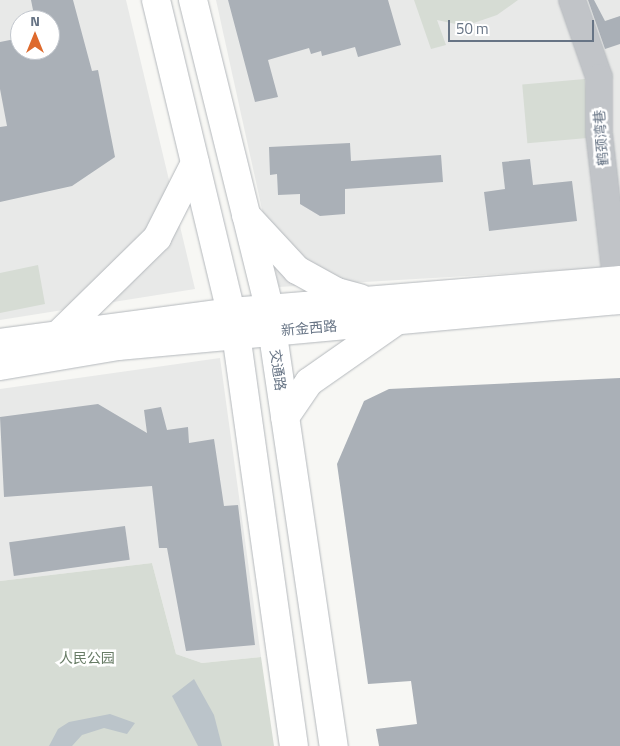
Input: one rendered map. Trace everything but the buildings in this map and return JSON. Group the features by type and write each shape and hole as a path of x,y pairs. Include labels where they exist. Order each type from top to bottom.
{"main road":[{"path":"156,0 234,323 294,746"},
{"name":"交通路","path":"193,0 243,212 271,320 334,746"},
{"path":"58,335 157,238 195,163"},
{"path":"243,212 297,270 337,292 374,302"},
{"name":"新金西路","path":"271,320 374,302 619,286"},
{"name":"新金西路","path":"0,342 58,335 271,320 397,320 619,286"},
{"path":"285,417 309,382 397,320"},
{"name":"新金西路","path":"0,366 234,323"}],"street":[{"name":"鹤颈湾巷","path":"572,0 599,77 599,133 619,286"}],"shaded area":[{"path":"0,0 126,0 195,289 0,320"},
{"path":"216,0 620,0 620,267 279,287"},
{"path":"220,358 261,657 202,663 176,654 152,563 0,581 0,389"},
{"path":"194,679 214,715 222,746 198,746 172,696"},
{"path":"110,714 135,723 127,734 104,728 82,735 72,746 49,746 58,729 69,722"}],"green space":[{"path":"414,0 518,0 497,15 465,26 437,20 446,45 431,49"},
{"path":"585,79 590,138 527,143 522,84"},
{"path":"38,265 45,304 0,313 0,273"},
{"name":"人民公园","path":"152,563 176,654 202,663 261,657 274,746 0,746 0,581"}]}
